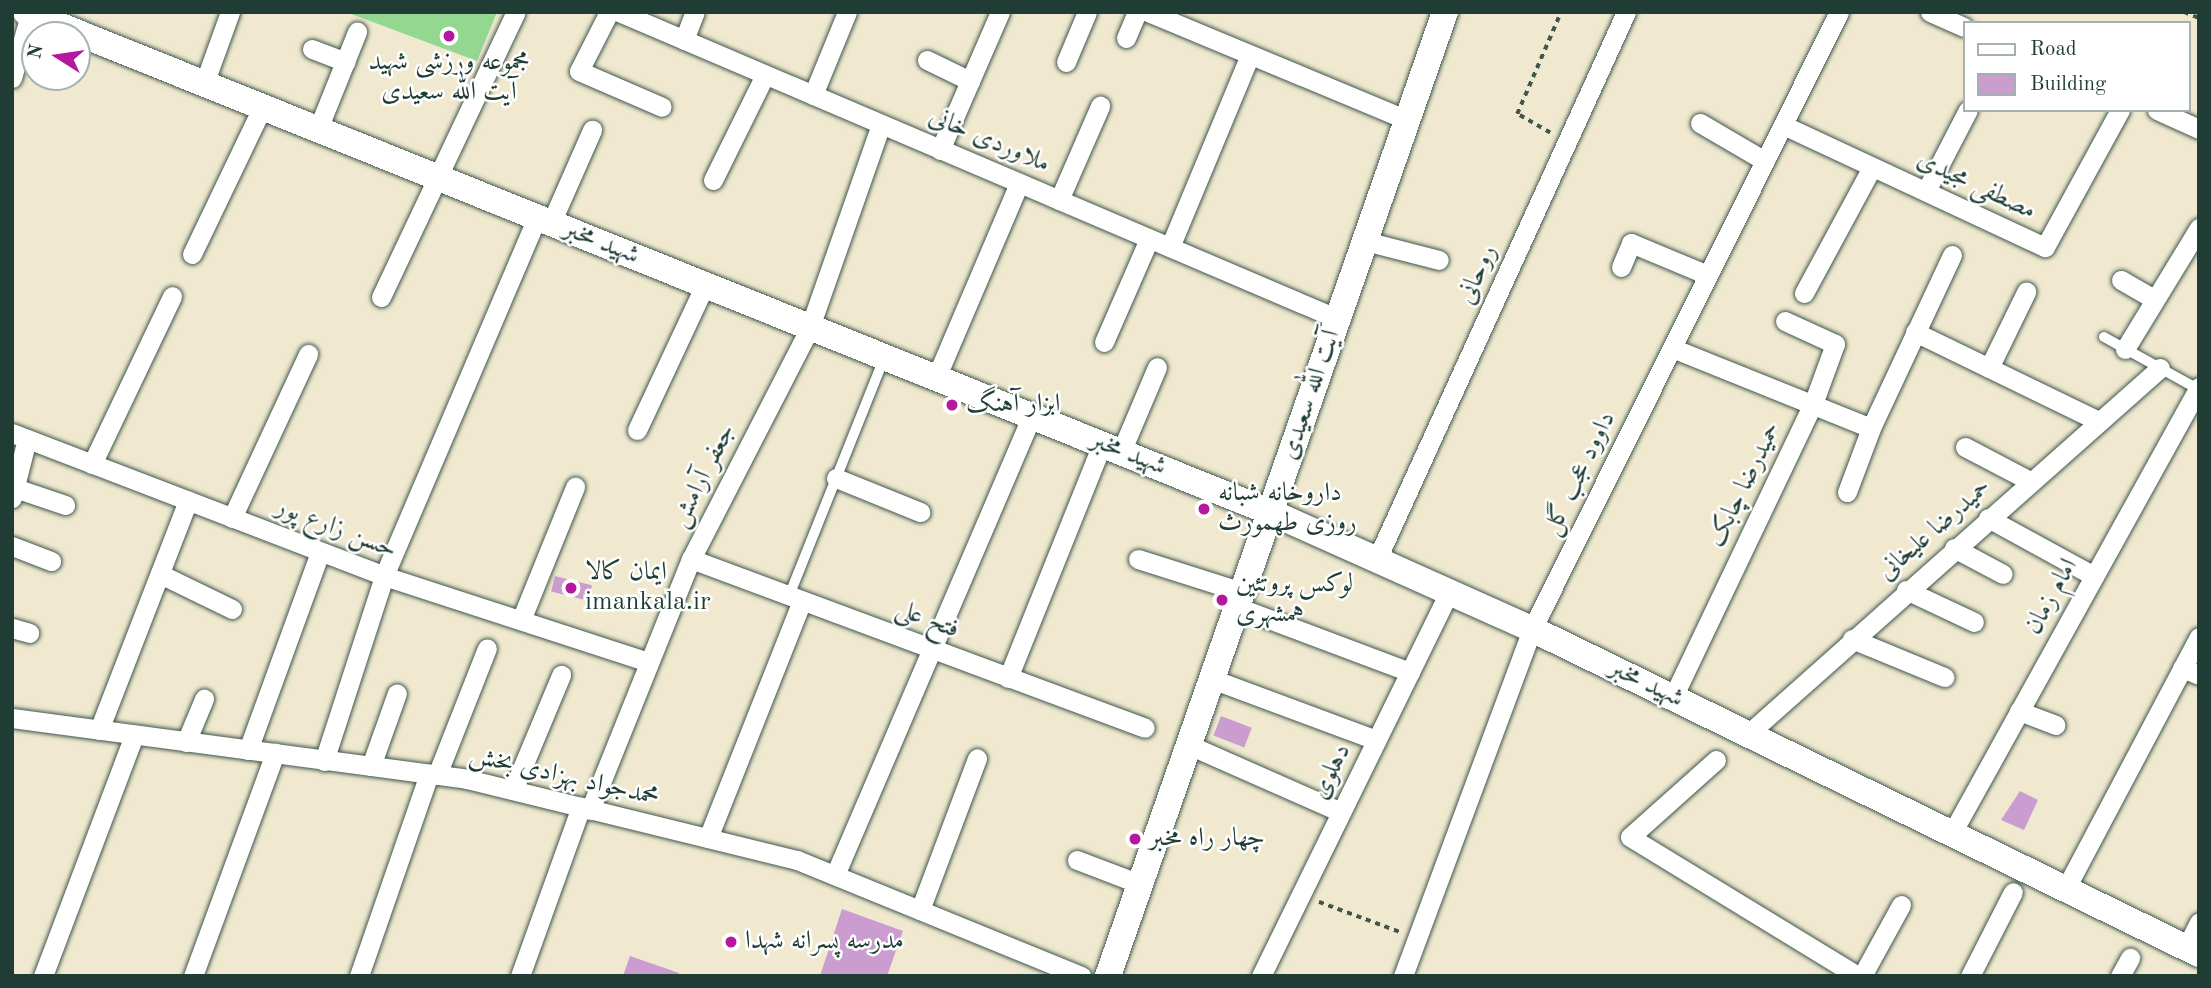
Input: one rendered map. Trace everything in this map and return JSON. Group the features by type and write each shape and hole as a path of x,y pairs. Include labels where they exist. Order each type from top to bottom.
{"main road":[{"name":"آیت الله سعیدی","path":"1108,976 1445,12"},
{"name":"شهید مخبر","path":"23,13 1270,512 1532,629 2192,951"}],"street":[{"path":"204,84 230,12"},
{"path":"381,297 516,12"},
{"path":"609,12 579,71 662,107"},
{"name":"ملاوردی خانی","path":"619,12 1338,319"},
{"path":"684,40 695,12"},
{"path":"813,95 847,12"},
{"path":"940,149 1000,12"},
{"path":"1066,62 1087,12"},
{"path":"1126,38 1137,12"},
{"path":"1148,12 1250,57 1407,120"},
{"name":"روحانی","path":"1377,559 1626,12"},
{"name":"داوود عجب گل","path":"1403,976 1532,629 1839,12"},
{"path":"1930,12 1962,26"},
{"path":"12,78 23,13"},
{"path":"318,129 357,32"},
{"path":"312,49 346,62"},
{"path":"1170,247 1250,57"},
{"path":"927,60 970,81"},
{"path":"713,180 765,75"},
{"path":"1059,200 1100,106"},
{"path":"192,254 262,108"},
{"path":"1926,191 1967,112"},
{"name":"مصطفی مجیدی","path":"1783,125 2045,247 2119,112"},
{"path":"2161,112 2199,129"},
{"path":"1700,123 1765,161"},
{"name":"جعفر آرامش","path":"520,976 585,808 691,559 810,327 881,124"},
{"path":"324,761 384,576 544,220 592,130"},
{"path":"1804,293 1872,167"},
{"path":"936,377 1019,183"},
{"path":"2125,349 2199,228"},
{"path":"1104,342 1149,239"},
{"path":"1365,241 1439,260"},
{"path":"1621,267 1631,243 1708,275"},
{"path":"1847,492 1871,428 1952,256"},
{"path":"2121,280 2155,300"},
{"path":"637,430 705,285"},
{"path":"1989,368 2026,292"},
{"path":"92,464 172,296"},
{"name":"حمیدرضا چابک","path":"1673,697 1813,404 1835,344 1785,321"},
{"path":"1915,332 2098,421"},
{"path":"1672,348 1871,428"},
{"path":"232,518 308,354"},
{"path":"1008,678 1112,448 1157,367"},
{"name":"حمیدرضا علیخانی","path":"1748,734 1906,590 2160,368"},
{"name":"امام زمان","path":"1952,833 2198,388"},
{"path":"835,875 1032,416"},
{"path":"19,436 14,493 65,505"},
{"name":"حسن زارع پور","path":"19,436 384,576 646,661"},
{"path":"1965,447 2030,481"},
{"path":"836,478 920,512"},
{"path":"521,620 575,487"},
{"path":"99,730 188,501"},
{"path":"1988,518 2094,576"},
{"path":"12,545 51,561"},
{"path":"1954,548 2003,574"},
{"path":"248,750 320,552"},
{"name":"فتح علی","path":"691,559 1145,728"},
{"path":"1138,559 1240,599 1410,672"},
{"path":"160,574 232,609"},
{"path":"1906,590 1974,622"},
{"name":"دهلوی","path":"1261,976 1449,592"},
{"path":"708,838 795,598"},
{"path":"2066,888 2190,671 2199,637"},
{"path":"1852,639 1944,677"},
{"path":"359,976 433,775 488,648"},
{"path":"513,790 561,675"},
{"path":"1212,679 1376,740"},
{"path":"371,766 397,693"},
{"path":"186,742 204,699"},
{"path":"2019,712 2055,725"},
{"name":"محمدجواد بهزادی بخش","path":"12,718 371,766 513,790 797,860 1081,976"},
{"path":"43,976 134,735"},
{"path":"1189,745 1341,812"},
{"path":"193,976 275,753"},
{"path":"920,910 977,758"},
{"path":"1716,760 1630,837 1860,976 1901,905"},
{"path":"1077,860 1140,884"},
{"path":"1970,976 2013,892"},
{"path":"2192,951 2199,922"},
{"path":"2120,976 2130,958"}],"lane":[{"path":"2104,337 2198,388"},
{"path":"795,598 836,478 884,357"}],"path":[{"path":"1561,12 1517,114 1567,142"},
{"path":"2184,12 2199,18"},
{"path":"1301,895 1417,939"}],"green space":[{"name":"مجموعه ورزشی شهید آیت‌ الله سعیدی","path":"346,12 497,12 477,61"}],"building":[{"name":"ایمان کالا imankala.ir","path":"555,576 592,585 588,601 551,592"},
{"path":"1221,716 1252,728 1244,747 1213,736"},
{"path":"2020,791 2038,800 2024,830 2001,820"},
{"path":"842,909 903,931 887,976 820,976"},
{"path":"630,956 679,973 678,976 623,976"}],"place":[{"name":"مجموعه ورزشی شهید آیت‌ الله سعیدی","path":"449,36"},
{"name":"ابزار آهنگ","path":"952,405"},
{"name":"داروخانه شبانه روزی طهمورث","path":"1204,509"},
{"name":"ایمان کالا imankala.ir","path":"571,588"},
{"name":"لوکس پروتئین همشهری","path":"1222,600"},
{"name":"چهار راه مخبر","path":"1135,839"},
{"name":"مدرسه پسرانه شهدا","path":"731,942"}]}
